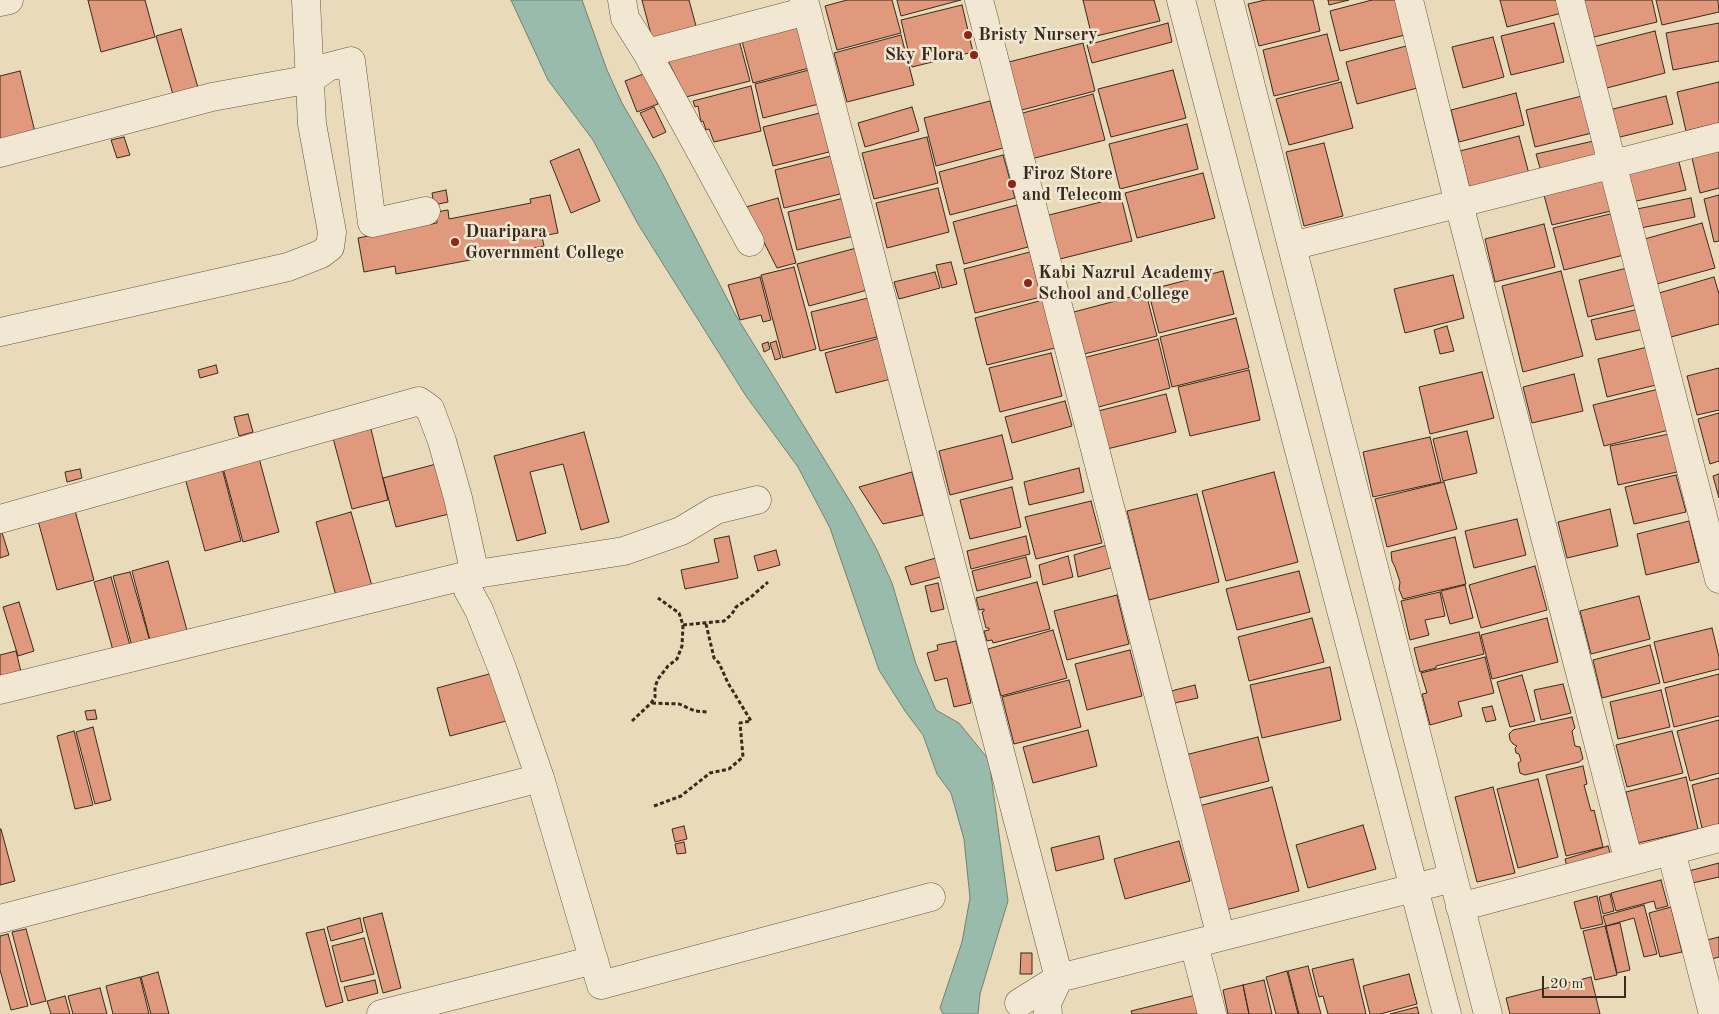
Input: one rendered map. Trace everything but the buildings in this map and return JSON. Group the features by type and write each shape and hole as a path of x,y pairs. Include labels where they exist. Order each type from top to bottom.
{"street":[{"path":"0,2 9,0"},
{"path":"0,332 288,267 321,254 330,247 332,232 312,124 320,73 306,0"},
{"path":"622,0 625,18 647,53 750,242"},
{"path":"979,0 1221,937"},
{"path":"1182,0 1447,1014"},
{"path":"1229,0 1488,1014"},
{"path":"1409,0 1459,204 1629,862"},
{"path":"1570,0 1719,579"},
{"path":"647,53 805,6 1059,978 1047,1003 1048,1014"},
{"path":"0,153 212,97 320,73 351,62 372,223 426,211"},
{"path":"1292,246 1719,137"},
{"path":"0,519 419,401 430,409 442,441 458,498 470,575 468,590 479,610 502,668 540,778 601,985 931,897"},
{"path":"0,690 470,575 624,551 681,531 716,510 757,500"},
{"path":"0,919 540,778"},
{"path":"1460,907 1719,838"},
{"path":"1671,851 1714,1014"},
{"path":"1019,1003 1059,978 1453,878"},
{"path":"1194,944 1212,1014"},
{"path":"382,1014 594,960"}],"path":[{"path":"683,625 724,621 732,614 736,607 768,582"},
{"path":"632,721 655,697 655,687 658,679 668,666 677,659 682,646 683,625 680,613 658,598"},
{"path":"654,806 681,796 710,773 728,769 743,757 740,723 751,721 728,683 719,663 714,658 706,624"},
{"path":"651,703 679,704 695,711 708,712"}],"shaded area":[{"path":"511,0 582,0 607,70 622,103 658,165 735,314 853,506 877,550 892,583 916,664 936,710 959,723 989,760 1008,901 980,994 978,1014 943,1014 940,1008 962,942 970,898 964,839 951,793 937,774 923,735 879,670 830,528 798,467 746,396 638,224 593,140 548,80"}],"place":[{"name":"Bristy Nursery","path":"968,35"},
{"name":"Sky Flora","path":"974,55"},
{"name":"Firoz Store and Telecom","path":"1012,184"},
{"name":"Duaripara Government College","path":"455,242"},
{"name":"Kabi Nazrul Academy School and College","path":"1028,283"}]}
